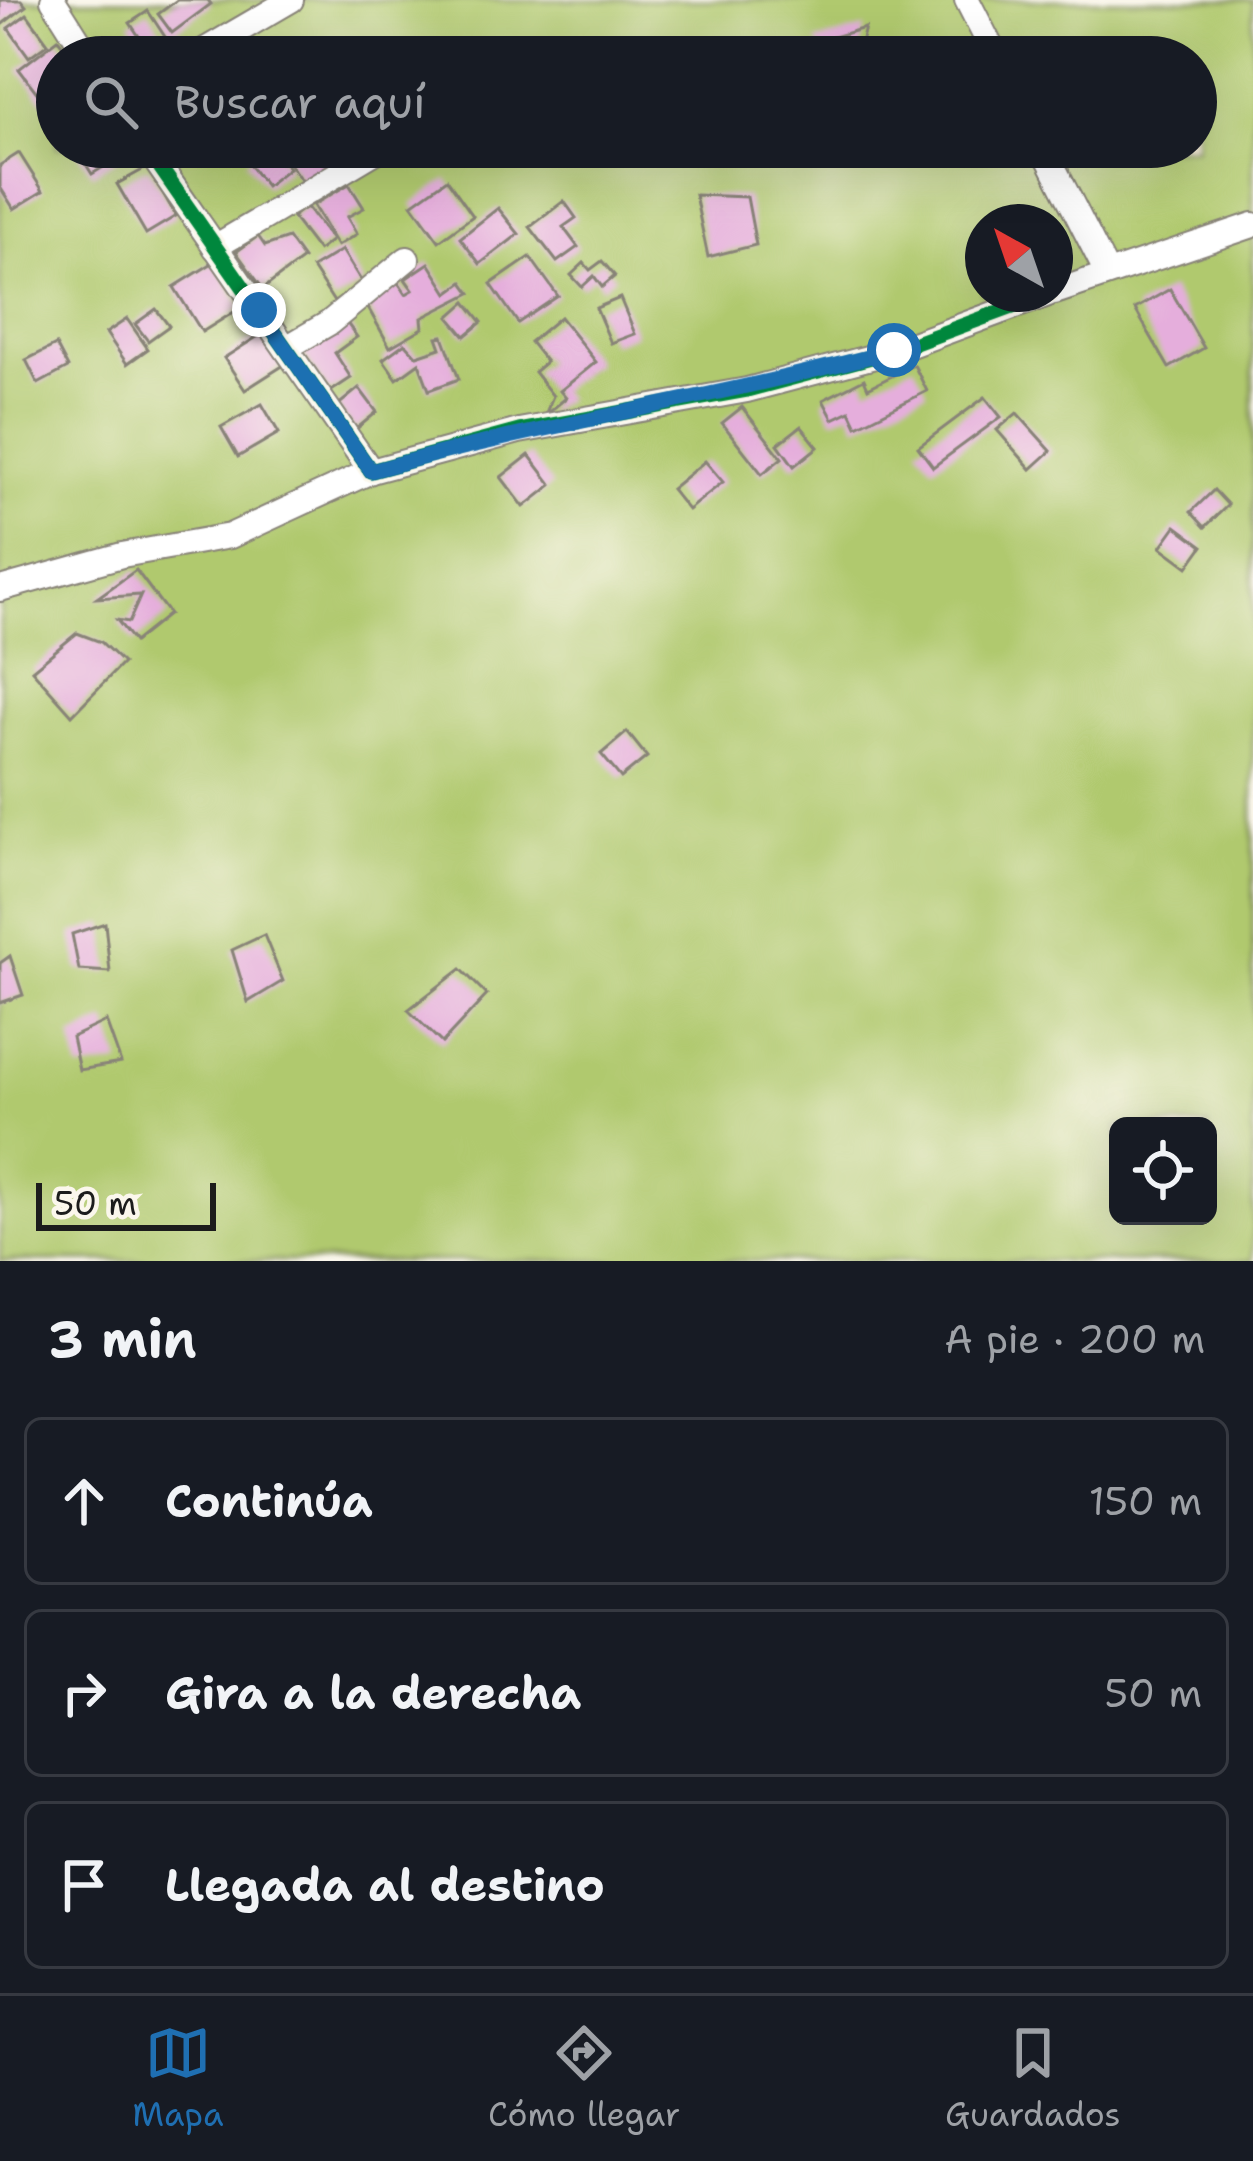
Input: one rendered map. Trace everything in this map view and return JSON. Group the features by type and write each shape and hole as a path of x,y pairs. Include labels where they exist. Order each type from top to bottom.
{"street":[{"path":"53,0 76,36"},
{"path":"230,36 291,0"},
{"path":"967,0 985,36"},
{"path":"160,168 371,471"},
{"path":"215,247 347,168"},
{"path":"1053,168 1107,273"},
{"path":"1073,285 1253,224"},
{"path":"286,348 329,322 407,259"},
{"path":"0,589 122,555 230,536 371,471 519,431 747,390 894,350 999,312"}],"green space":[{"path":"0,0 1253,0 1253,1261 0,1261"}],"building":[{"path":"0,0 21,0 26,6 0,26"},
{"path":"177,0 208,0 211,4 172,33 158,14"},
{"path":"148,11 164,36 139,36 130,23"},
{"path":"27,14 43,36 36,36 36,52 29,57 8,28"},
{"path":"865,28 863,36 836,36"},
{"path":"36,56 36,91 19,69"},
{"path":"19,153 43,191 14,209 0,187 0,165"},
{"path":"149,168 176,216 146,234 117,184"},
{"path":"252,168 289,168 266,186"},
{"path":"293,168 339,168 308,190"},
{"path":"447,179 473,216 439,241 412,204"},
{"path":"349,184 364,208 347,217 357,234 337,246 313,205"},
{"path":"695,195 747,197 756,245 708,257"},
{"path":"564,201 576,218 563,227 578,247 557,262 530,227"},
{"path":"306,206 332,240 318,251 292,217"},
{"path":"498,208 519,234 480,264 460,238"},
{"path":"258,236 265,246 288,238 303,259 263,289 236,252"},
{"path":"342,250 363,284 334,302 312,268"},
{"path":"530,257 558,296 518,323 491,284"},
{"path":"602,261 615,276 602,287 594,276 582,287 571,275 584,263 590,270"},
{"path":"214,262 242,307 202,332 174,287"},
{"path":"429,263 448,293 463,282 471,293 422,318 423,328 390,347 363,299 397,281 406,294 413,290 405,279"},
{"path":"1170,289 1204,348 1169,368 1135,309"},
{"path":"620,298 635,334 611,343 596,308"},
{"path":"466,302 482,322 465,336 449,317"},
{"path":"156,309 169,326 148,341 135,324"},
{"path":"560,317 596,362 560,391 566,398 545,415 553,396 534,372 546,362 530,342"},
{"path":"127,319 148,349 127,364 106,333"},
{"path":"344,319 357,337 335,353 351,378 330,392 301,351"},
{"path":"263,333 284,365 245,390 224,358"},
{"path":"443,336 459,379 429,390 419,363 397,379 383,359 405,343 417,356 441,348 437,337"},
{"path":"56,345 68,368 38,384 26,360"},
{"path":"914,365 927,391 857,426 850,411 833,419 823,400 864,379 868,388"},
{"path":"359,388 377,412 355,430 337,406"},
{"path":"985,397 1001,417 933,467 918,447"},
{"path":"262,404 279,433 238,457 221,427"},
{"path":"742,407 782,458 762,474 722,423"},
{"path":"1017,413 1051,451 1031,469 997,430"},
{"path":"801,426 818,447 794,466 778,444"},
{"path":"529,455 552,485 524,507 501,477"},
{"path":"705,461 723,482 688,510 671,489"},
{"path":"1214,490 1228,505 1205,527 1191,512"},
{"path":"1176,526 1203,546 1188,567 1161,547"},
{"path":"136,570 169,614 134,642 117,620 129,622 141,595 97,598"},
{"path":"77,633 101,642 123,663 72,715 32,670"},
{"path":"627,732 647,757 621,778 601,754"},
{"path":"105,923 110,972 79,970 72,934"},
{"path":"264,935 283,981 248,1002 232,950"},
{"path":"10,956 23,995 0,1003 0,963"},
{"path":"461,969 487,995 442,1043 408,1010"},
{"path":"106,1021 121,1063 79,1070 72,1037"}],"cycle path":[{"path":"161,168 371,471 519,431 747,390 894,351 999,312"}],"route":[{"path":"259,310 371,471 519,431 747,390 894,350"}]}
